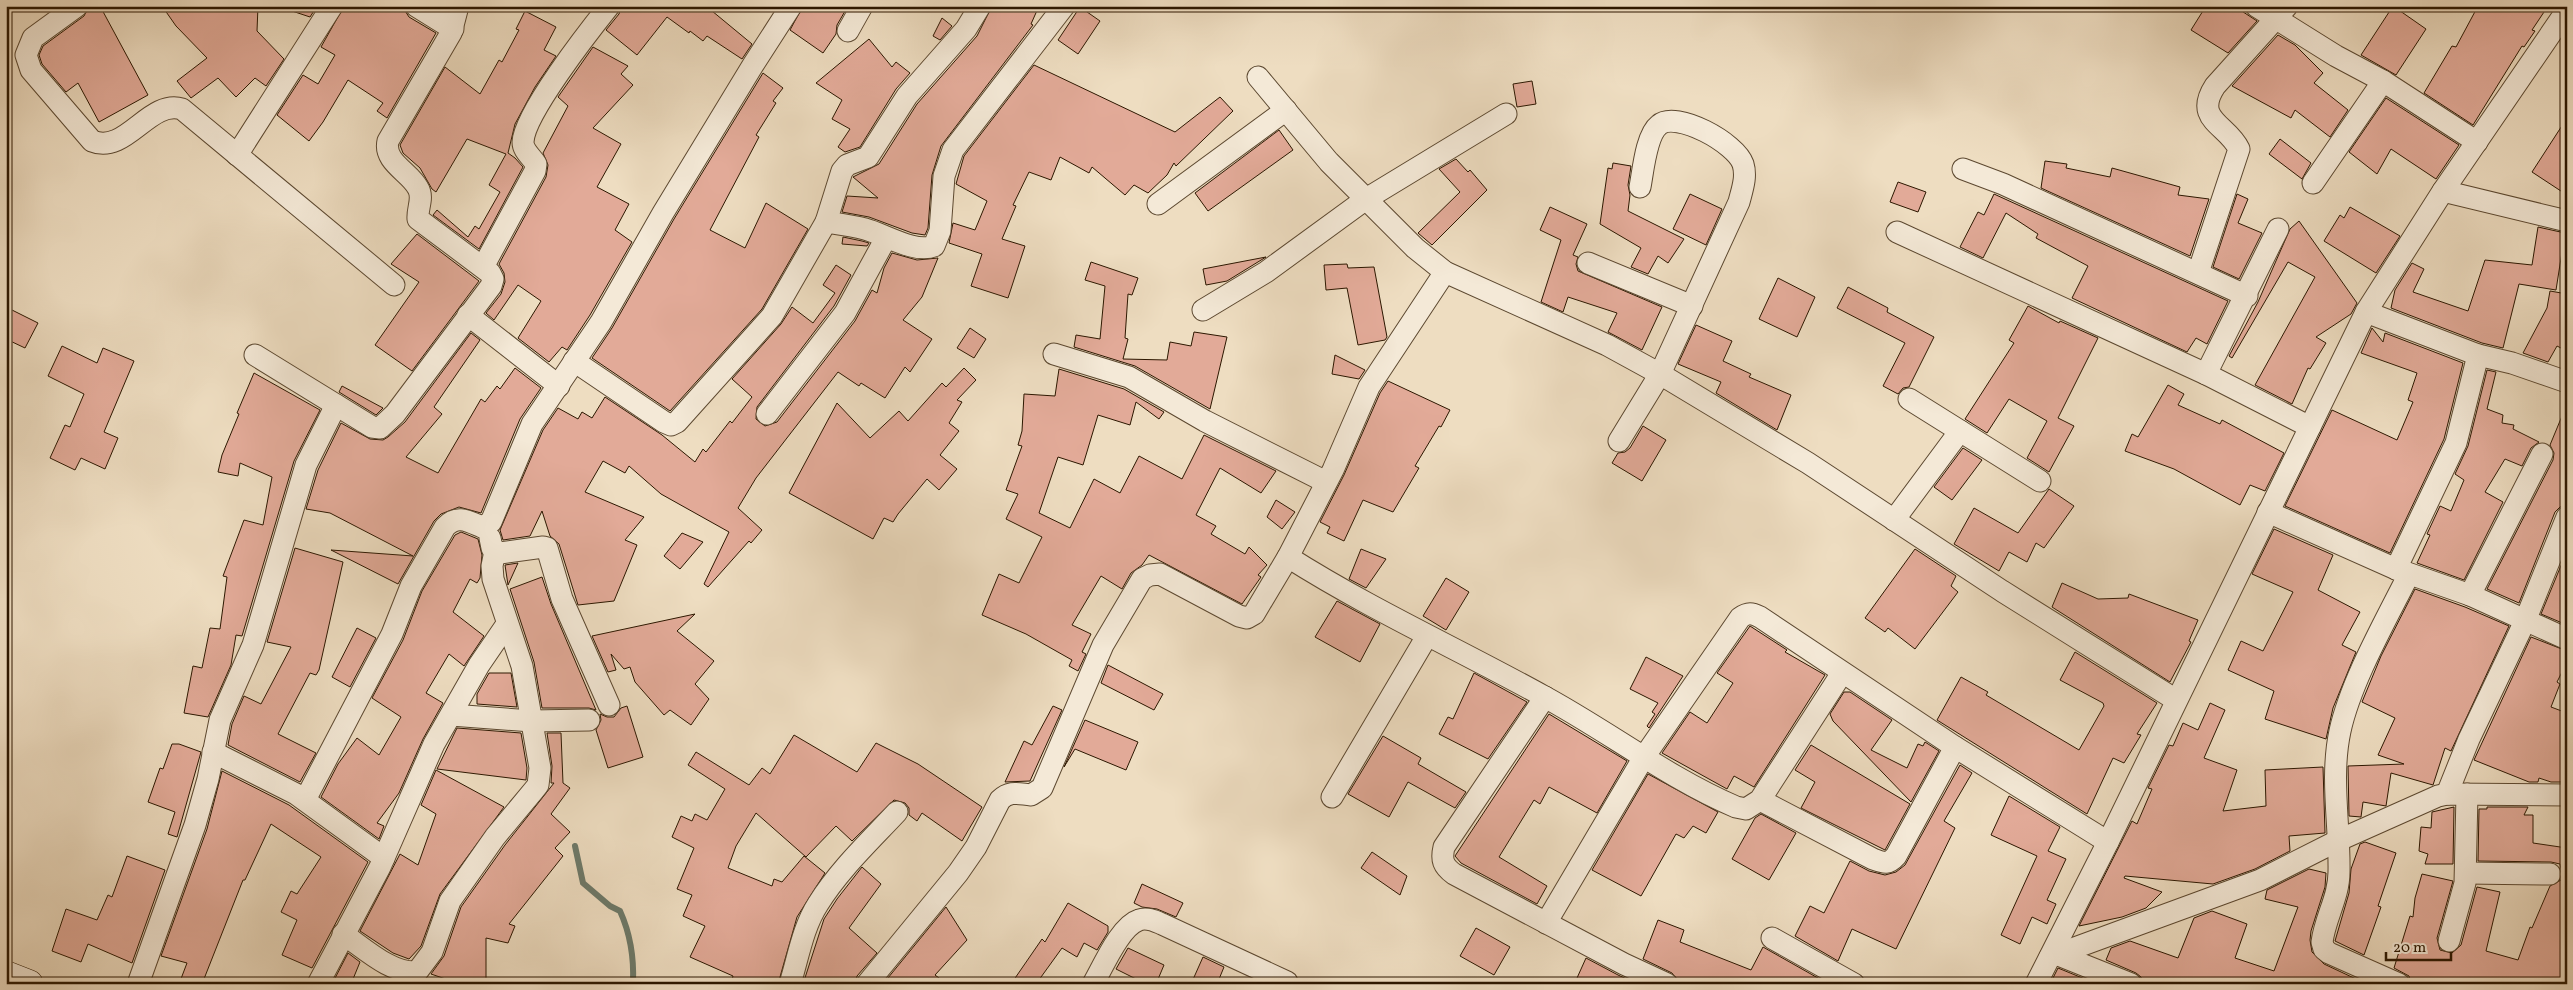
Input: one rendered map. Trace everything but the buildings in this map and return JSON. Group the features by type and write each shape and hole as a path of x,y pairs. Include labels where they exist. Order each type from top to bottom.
{"street":[{"path":"77,6 33,38 26,55 31,70 92,141 100,144 114,141 162,110 173,106 182,109 394,285"},
{"path":"238,155 332,6"},
{"path":"416,6 452,29"},
{"path":"255,355 336,405 372,426 380,428 388,424 491,286 493,279 490,273 418,219 421,194 418,187 389,156 386,149 388,141 452,29 458,6"},
{"path":"483,267 535,171 536,164 525,151 523,143 529,124 573,52 609,6"},
{"path":"487,526 495,515 528,433 601,322 663,213 792,6"},
{"path":"848,31 862,6"},
{"path":"574,362 664,422 671,425 677,422 772,316 826,222 842,171 847,165 868,157 907,96 966,29 980,6"},
{"path":"826,222 867,230 920,248 934,246 940,231 944,176 952,150 1064,6"},
{"path":"2256,6 2281,13 2383,82 2477,142"},
{"path":"2036,984 2053,956 2366,312 2443,191 2567,10"},
{"path":"2198,273 2239,157 2240,149 2236,142 2212,120 2207,110 2208,97 2215,86 2281,13"},
{"path":"1258,77 1329,162 1415,248 1445,272 1607,345 1660,374 1808,463 2002,591 2176,700"},
{"path":"2313,183 2383,82"},
{"path":"1158,204 1286,110"},
{"path":"1203,310 1266,272 1366,199 1506,114"},
{"path":"1619,441 1660,374 1739,202 1744,183 1743,164 1736,152 1721,139 1702,130 1668,122 1660,124 1653,132 1640,187"},
{"path":"1962,168 2003,184 2247,296"},
{"path":"2443,191 2567,221"},
{"path":"2206,374 2247,296 2278,230"},
{"path":"1897,232 2206,374 2310,427"},
{"path":"767,414 845,312 886,238"},
{"path":"1588,263 1692,306"},
{"path":"867,984 958,873 976,847 1000,800 1006,794 1016,792 1031,795 1042,788 1103,645 1142,579 1150,575 1160,574 1239,616 1246,618 1254,614 1288,557 1326,482 1369,387 1445,272"},
{"path":"2366,312 2478,355 2512,363 2567,382"},
{"path":"468,316 559,386"},
{"path":"1054,354 1129,377 1205,420 1326,482"},
{"path":"2399,984 2324,949 2323,936 2338,888 2335,807 2337,755 2344,715 2456,443 2478,355"},
{"path":"1909,399 2040,481"},
{"path":"138,984 195,825 221,715 253,645 306,465 336,405"},
{"path":"1894,520 1960,431"},
{"path":"2470,595 2542,454"},
{"path":"2268,512 2402,571 2470,595 2567,639"},
{"path":"2449,941 2463,892 2466,873 2457,794 2469,739 2524,621 2567,517"},
{"path":"305,800 392,634 411,586 445,527 451,520 458,518 487,526"},
{"path":"343,934 394,968 407,973 417,972 432,952 446,908 454,894 495,837 538,785 540,768 522,666 493,580 492,566 495,551 487,526"},
{"path":"495,551 500,553 547,548 562,599 609,705"},
{"path":"1288,557 1319,577 1545,697 1644,757 1736,807 1746,809 1760,800 1842,673"},
{"path":"1546,923 1644,757 1740,618 1752,613 1955,747 2108,842"},
{"path":"318,984 384,858 427,758 479,665 507,624"},
{"path":"1332,797 1428,636"},
{"path":"1545,697 1444,847 1442,858 1445,867 1454,874 1546,923 1667,984"},
{"path":"451,715 532,721 589,720"},
{"path":"1760,800 1873,859 1884,863 1891,862 1955,747"},
{"path":"213,752 305,800 362,844 384,858"},
{"path":"2053,956 2260,880 2337,841 2428,800 2457,794 2567,795"},
{"path":"790,984 811,917 818,904 856,855 897,812"},
{"path":"2466,873 2550,874"},
{"path":"1093,984 1124,931 1131,924 1146,919 1162,924 1287,982"},
{"path":"1772,938 1854,984"},
{"path":"2053,956 2131,984"}],"waterway":[{"path":"575,846 583,883 610,906 620,911 631,946 633,983"}]}
